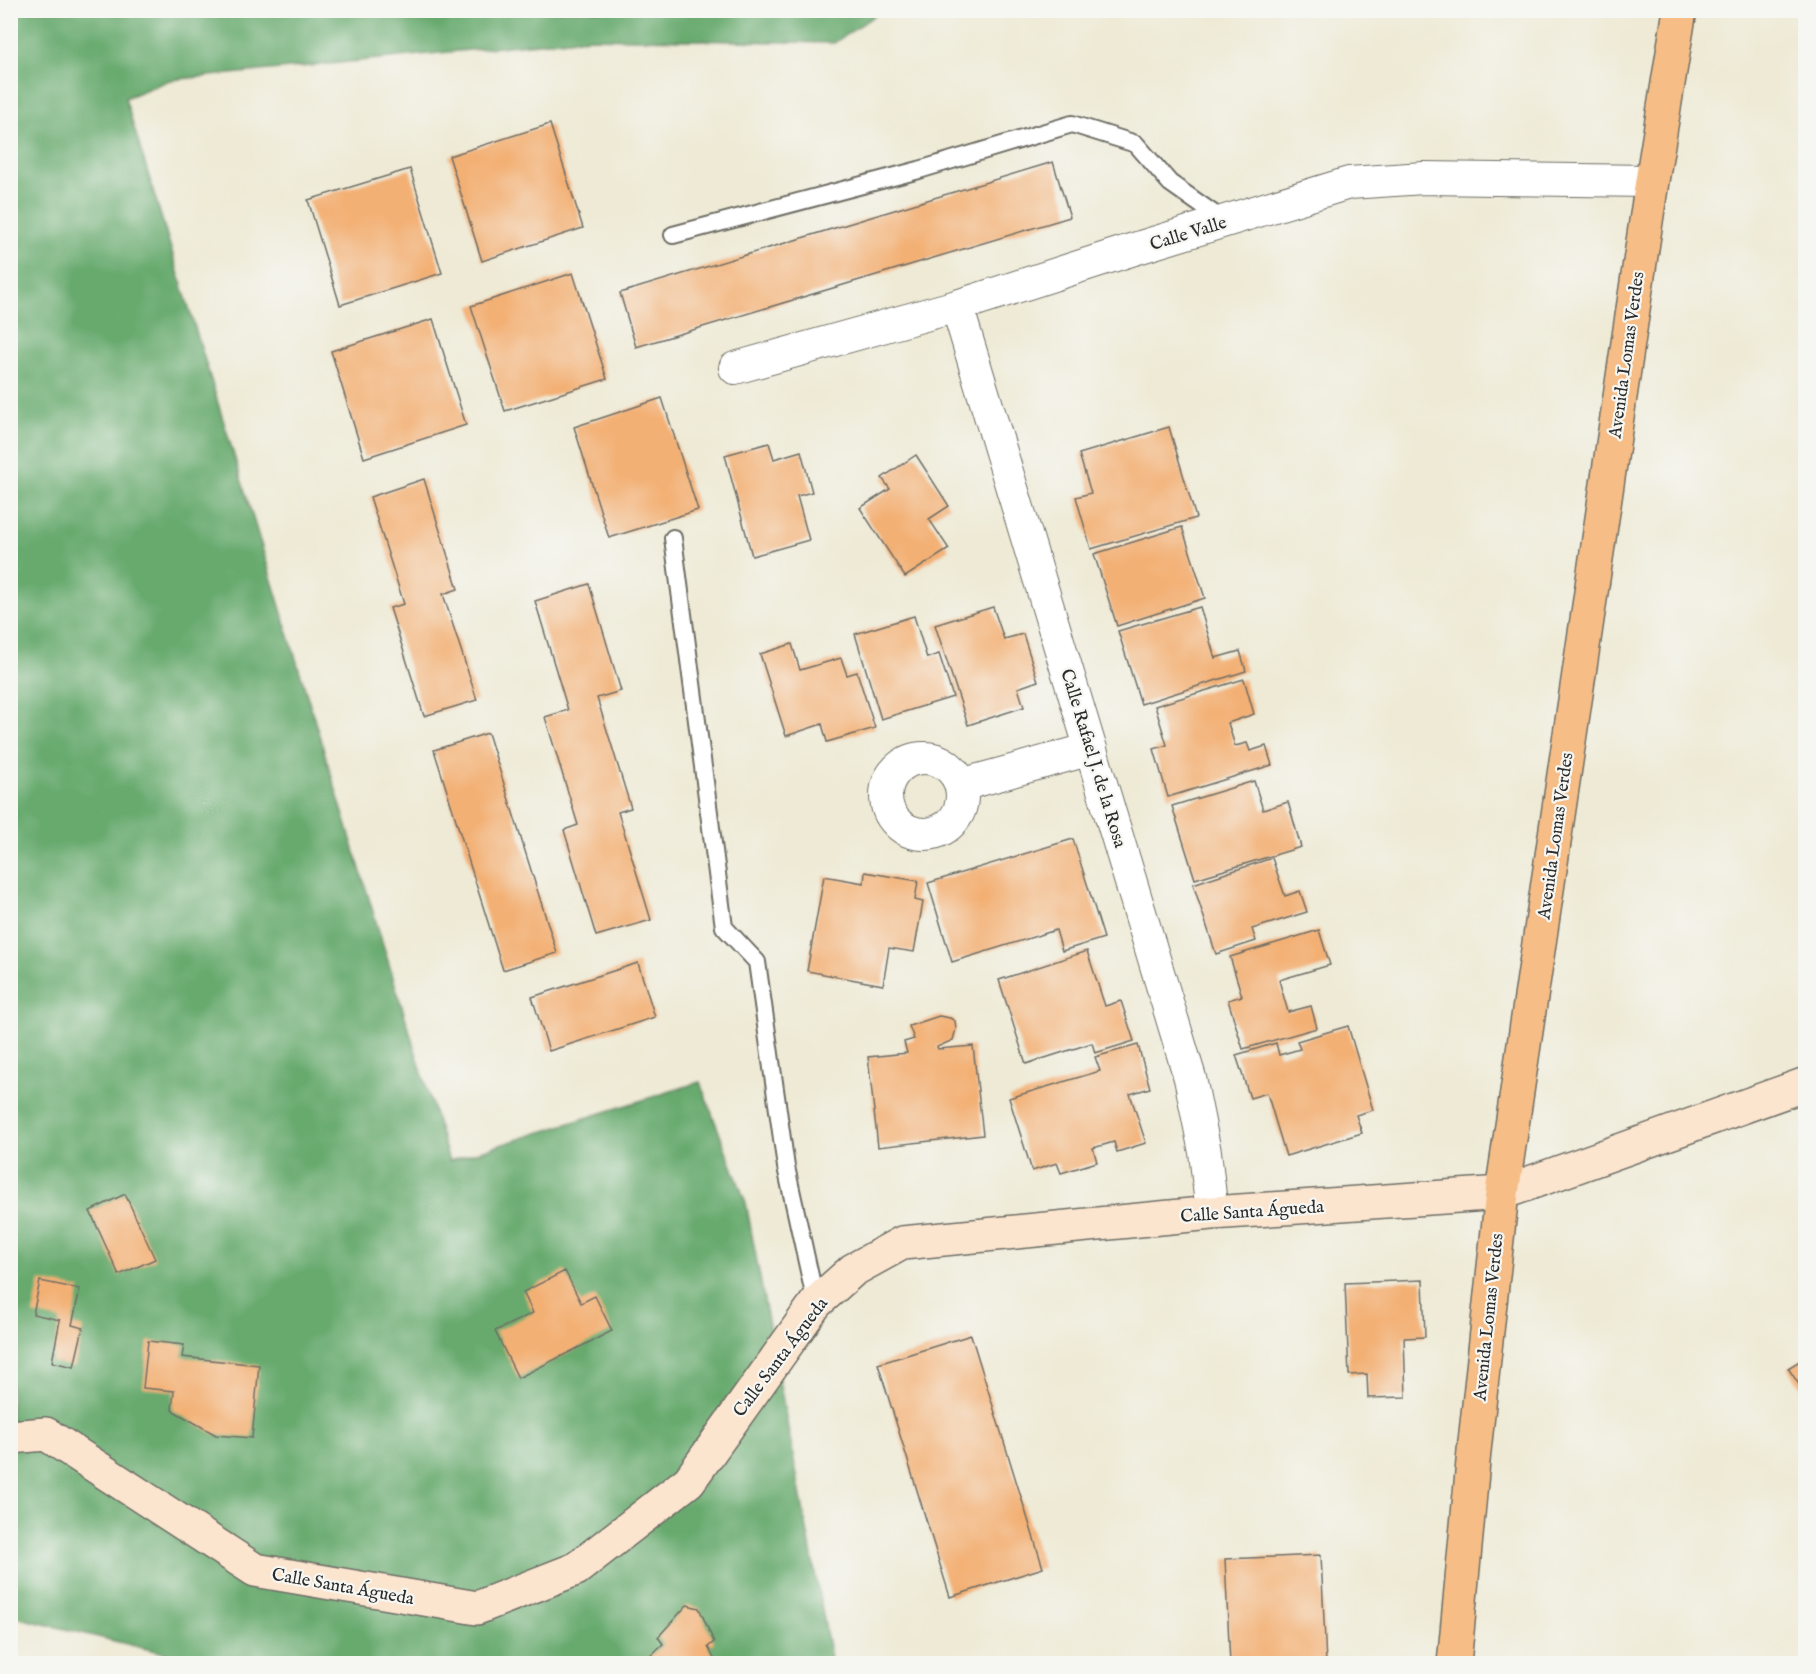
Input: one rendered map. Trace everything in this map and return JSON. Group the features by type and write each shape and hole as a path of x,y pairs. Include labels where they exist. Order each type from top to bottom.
{"main road":[{"name":"Avenida Lomas Verdes","path":"1454,1664 1502,1193 1652,181 1680,10"}],"street":[{"name":"Calle Valle","path":"735,368 957,306 1349,183 1424,178 1652,181"},
{"name":"Calle Rafael J. de la Rosa","path":"957,306 1190,1078 1205,1152 1212,1213"},
{"path":"961,785 1091,749"},
{"name":"Calle Santa Águeda","path":"10,1437 46,1434 255,1570 477,1608 576,1569 689,1481 816,1303 853,1270 902,1243 1212,1213 1502,1193 1806,1084"}],"lane":[{"path":"673,235 919,170 1072,124 1136,144 1170,183 1225,222"},
{"path":"673,538 724,927 757,962 786,1167 816,1303"}],"green space":[{"path":"11,11 881,11 834,43 589,38 170,80 125,98 449,1161 700,1082 746,1203 832,1663 209,1664 11,1616"}],"building":[{"path":"550,124 583,228 482,261 449,156"},
{"path":"1053,162 1070,217 636,347 620,293"},
{"path":"410,169 442,273 340,305 308,200"},
{"path":"573,273 607,379 505,411 471,306"},
{"path":"433,319 466,425 364,458 331,351"},
{"path":"662,398 698,510 609,538 574,427"},
{"path":"1169,427 1196,518 1091,549 1076,497 1091,493 1079,454"},
{"path":"769,443 774,459 801,451 812,492 797,496 809,540 752,556 725,455"},
{"path":"916,455 949,506 929,519 949,549 905,577 860,508 890,489 882,478"},
{"path":"424,479 458,589 443,594 477,700 424,716 390,608 404,604 370,497"},
{"path":"1182,527 1205,598 1117,626 1094,554"},
{"path":"589,584 621,691 597,698 631,808 618,812 651,920 596,936 564,830 578,825 545,717 568,710 535,601"},
{"path":"993,607 1004,639 1023,634 1038,681 1018,688 1024,707 968,725 935,625"},
{"path":"1200,607 1215,658 1240,651 1246,671 1141,704 1118,631"},
{"path":"914,616 927,658 939,654 953,697 881,719 855,634"},
{"path":"792,644 800,670 841,658 847,675 857,672 875,728 827,742 822,724 786,736 760,654"},
{"path":"1244,679 1254,714 1228,723 1235,746 1247,743 1250,751 1266,746 1272,765 1168,797 1154,749 1167,745 1155,706"},
{"path":"488,733 557,953 503,970 434,750"},
{"path":"1254,781 1263,810 1288,802 1301,847 1195,879 1172,806"},
{"path":"1073,839 1104,938 1062,951 1056,930 952,962 928,883"},
{"path":"1272,858 1285,896 1300,891 1307,912 1252,929 1256,941 1216,954 1193,884"},
{"path":"865,872 918,881 915,900 923,902 914,952 889,948 883,985 807,971 824,876 864,883"},
{"path":"1319,930 1330,965 1279,980 1288,1012 1311,1006 1317,1028 1243,1049 1228,1000 1242,996 1230,957"},
{"path":"1087,951 1105,1006 1121,1001 1134,1041 1095,1053 1092,1043 1026,1064 999,980"},
{"path":"638,963 655,1017 549,1051 532,997"},
{"path":"939,1016 955,1021 956,1029 953,1040 937,1047 938,1049 973,1046 983,1135 878,1147 868,1057 907,1053 904,1042 914,1039 909,1026"},
{"path":"1348,1026 1373,1110 1356,1115 1362,1133 1286,1156 1267,1093 1250,1098 1236,1055 1276,1043 1279,1055 1300,1049 1297,1041"},
{"path":"1138,1045 1150,1088 1130,1094 1146,1143 1117,1152 1114,1142 1093,1148 1097,1162 1061,1173 1057,1163 1032,1171 1009,1098 1100,1071 1095,1057"},
{"path":"125,1194 155,1259 119,1275 90,1211"},
{"path":"565,1271 581,1303 595,1296 612,1331 518,1378 495,1331 533,1313 523,1292"},
{"path":"1423,1280 1425,1337 1404,1338 1406,1397 1368,1398 1367,1374 1349,1375 1345,1283"},
{"path":"40,1281 80,1289 72,1325 83,1328 74,1367 52,1362 60,1320 33,1314"},
{"path":"971,1335 1043,1568 950,1597 878,1364"},
{"path":"148,1341 184,1345 182,1357 259,1365 252,1438 216,1435 172,1410 174,1391 143,1388"},
{"path":"1806,1357 1806,1395 1788,1368"},
{"path":"1321,1555 1326,1664 1230,1664 1225,1559"},
{"path":"687,1605 699,1608 714,1642 708,1647 717,1664 655,1664 649,1657 663,1644 658,1637"}]}
